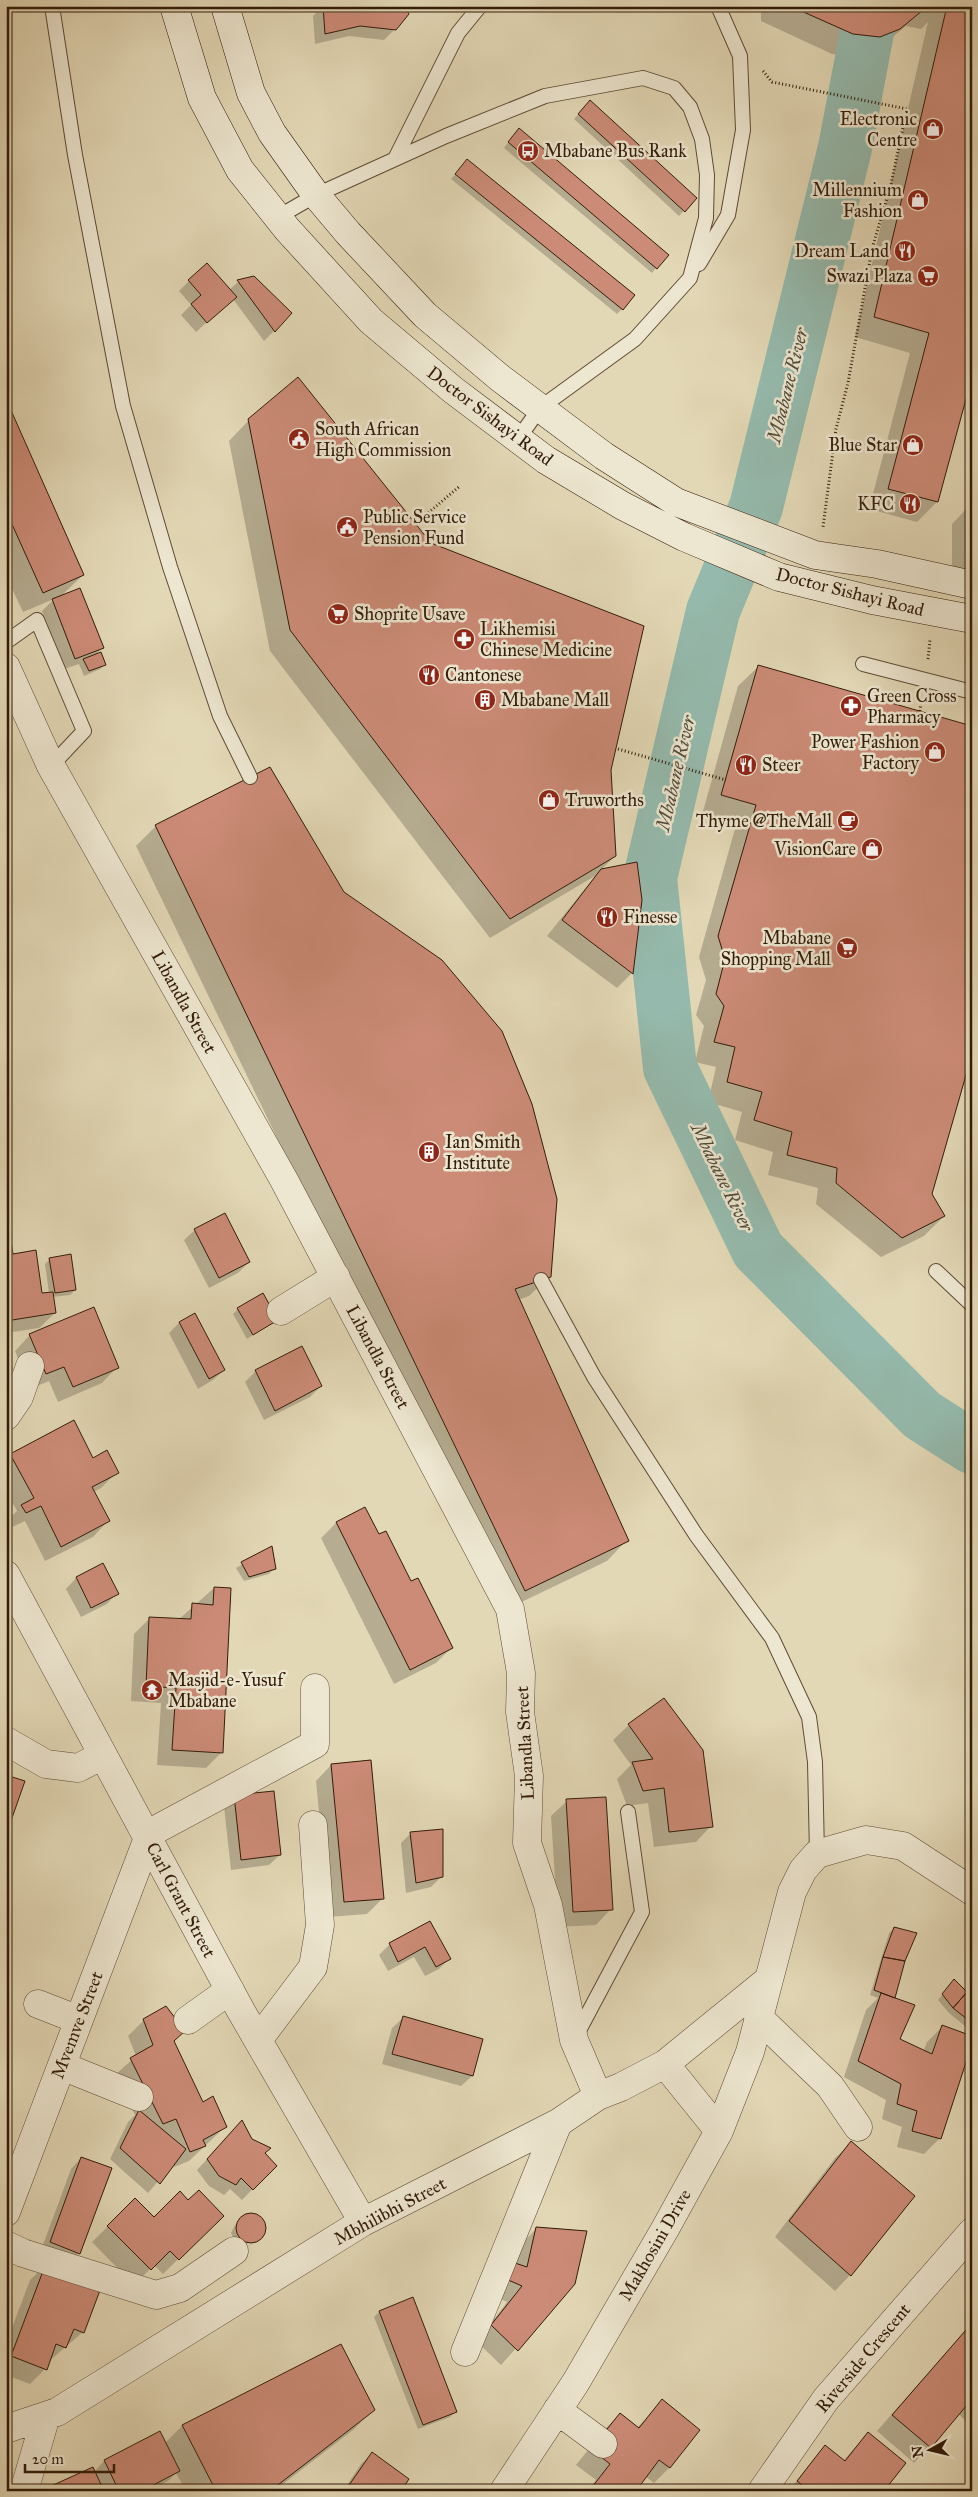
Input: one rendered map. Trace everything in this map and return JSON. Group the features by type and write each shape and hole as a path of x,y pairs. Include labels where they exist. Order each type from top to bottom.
{"street":[{"name":"Doctor Sishayi Road","path":"174,6 202,98 240,170 278,217 372,321 453,390 546,460 614,501 684,537 779,577 872,600 972,619"},
{"name":"Doctor Sishayi Road","path":"225,6 251,93 272,133 316,194 348,233 425,315 500,378 604,456 676,502 816,554 877,564 972,585"},
{"name":"Libandla Street","path":"6,667 51,766 284,1180 510,1609 521,1673 520,1712 529,1776 527,1843 548,1905 574,2040 598,2096"},
{"path":"281,1311 336,1277"},
{"path":"6,1416 19,1397 30,1366"},
{"name":"Carl Grant Street","path":"6,1575 230,1990 363,2222"},
{"path":"147,1836 315,1744 315,1688"},
{"path":"6,1741 46,1764 78,1768 103,1755"},
{"path":"258,2040 313,1967 320,1925 314,1825"},
{"name":"Mvemve Street","path":"6,2212 147,1836"},
{"path":"766,1981 792,1892 803,1870 817,1854 866,1840 903,1846 972,1891"},
{"name":"Makhosini Drive","path":"504,2491 558,2410 666,2229 719,2131 750,2052 766,1981"},
{"name":"Mbhilibhi Street","path":"6,2429 57,2412 363,2222 558,2123 598,2096 621,2087 665,2064 766,1981"},
{"path":"188,2020 230,1990"},
{"path":"38,2004 78,2020"},
{"path":"758,2018 830,2086 858,2127"},
{"path":"665,2064 719,2131"},
{"path":"62,2066 139,2097"},
{"path":"465,2352 558,2123"},
{"name":"Riverside Crescent","path":"762,2491 826,2400 972,2232"},
{"path":"6,2245 23,2253 156,2295 180,2288 234,2251"},
{"path":"558,2410 603,2444"},
{"path":"24,2491 46,2416"}],"lane":[{"path":"52,6 75,155 122,406 170,567 220,716 250,777"},
{"path":"394,159 458,33 480,6"},
{"path":"518,439 540,408 635,339 690,278 728,215 743,130 740,56 718,6"},
{"path":"278,217 316,194 394,159 546,96 643,78 674,88 690,107 702,139 707,174 706,218 690,278"},
{"path":"6,642 37,620 84,730 51,766"},
{"path":"863,664 972,692"},
{"path":"936,1271 972,1305"},
{"path":"541,1280 594,1377 696,1535 772,1638 809,1717 815,1762 817,1854"},
{"path":"574,2040 642,1912 628,1812"}],"path":[{"path":"794,87 907,109 891,184 870,259 848,383 836,429 824,522 816,554"},
{"path":"415,524 460,486"},
{"path":"618,749 726,780"}],"building":[{"path":"323,6 405,6 409,14 396,30 360,26 325,34"},
{"path":"790,6 928,6 900,29 880,37 853,34"},
{"path":"928,6 943,6 942,9"},
{"name":"Swazi Plaza","path":"947,6 972,6 972,377 938,502 888,489 929,333 874,317"},
{"path":"590,100 697,198 685,212 578,114"},
{"path":"519,128 669,255 657,269 508,142"},
{"path":"467,159 635,295 623,310 455,174"},
{"path":"207,263 237,297 207,323 191,304 201,295 188,280"},
{"path":"254,276 292,313 275,332 237,280"},
{"name":"Mbabane Mall","path":"298,377 431,543 644,626 611,770 616,856 510,919 290,630 248,419"},
{"path":"6,399 84,575 43,593 6,511"},
{"path":"80,588 104,648 75,659 52,599"},
{"path":"101,652 106,665 89,671 83,659"},
{"name":"Mbabane Shopping Mall","path":"758,665 972,726 972,1054 932,1194 945,1216 902,1238 836,1183 837,1168 787,1155 792,1132 754,1120 762,1092 727,1082 735,1047 714,1042 724,1006 716,994 725,959 718,936 756,805 721,795"},
{"name":"Ian Smith Institute","path":"270,767 344,892 442,960 502,1031 532,1104 557,1199 551,1277 515,1289 629,1541 525,1591 155,825"},
{"path":"637,862 642,900 633,974 562,920 601,869"},
{"path":"225,1213 250,1262 219,1278 194,1229"},
{"path":"11,1240 13,1254 36,1250 42,1293 53,1292 56,1313 6,1321 6,1241"},
{"path":"71,1254 76,1290 55,1293 49,1258"},
{"path":"263,1293 278,1320 253,1335 237,1308"},
{"path":"94,1307 119,1368 73,1387 64,1367 46,1374 29,1334"},
{"path":"195,1313 225,1370 209,1379 179,1322"},
{"path":"302,1346 322,1386 275,1411 255,1370"},
{"path":"74,1420 93,1458 107,1450 119,1473 92,1487 110,1521 61,1547 41,1506 26,1513 21,1505 34,1498 10,1454"},
{"path":"365,1507 379,1534 386,1531 411,1581 418,1578 453,1648 410,1670 336,1522"},
{"path":"272,1546 276,1569 249,1577 241,1562"},
{"path":"103,1563 119,1594 91,1608 76,1577"},
{"path":"214,1587 231,1588 223,1753 172,1750 176,1688 146,1686 149,1617 191,1619 192,1603 213,1605"},
{"path":"664,1698 703,1750 713,1827 669,1832 664,1788 643,1791 632,1762 653,1759 628,1724"},
{"path":"371,1760 384,1899 344,1902 331,1764"},
{"path":"6,1775 25,1781 6,1835"},
{"path":"274,1791 281,1855 241,1860 234,1795"},
{"path":"606,1797 613,1910 573,1912 566,1799"},
{"path":"443,1829 443,1877 416,1883 410,1832"},
{"path":"430,1921 451,1959 436,1967 425,1947 398,1962 389,1943"},
{"path":"894,1927 917,1933 905,1961 883,1957"},
{"path":"883,1957 905,1961 895,1998 874,1990"},
{"path":"954,1979 967,1992 953,2008 942,1994"},
{"path":"967,1992 972,1997 972,2023 953,2008"},
{"path":"881,1993 915,2005 900,2039 932,2054 942,2025 972,2036 972,2044 941,2139 912,2131 917,2111 897,2104 901,2084 858,2061"},
{"path":"166,2006 185,2031 174,2041 203,2102 213,2096 227,2127 203,2140 206,2146 190,2152 176,2119 163,2124 130,2058 153,2045 143,2019"},
{"path":"403,2016 483,2039 473,2076 392,2054"},
{"path":"139,2110 186,2149 160,2184 120,2148"},
{"path":"242,2120 252,2139 271,2148 265,2153 277,2166 253,2190 241,2178 236,2185 219,2176 207,2159"},
{"path":"851,2141 915,2196 851,2276 789,2221"},
{"path":"81,2157 112,2168 80,2254 50,2242"},
{"path":"199,2190 224,2216 179,2260 170,2251 151,2270 107,2226 135,2198 154,2217 180,2191 188,2200"},
{"path":"251,2213 262,2217 266,2228 262,2239 251,2243 240,2239 236,2228 240,2217"},
{"path":"536,2227 587,2231 575,2284 518,2351 491,2325 522,2286 506,2279 512,2262 527,2267"},
{"path":"46,2263 102,2285 84,2333 74,2329 66,2348 56,2344 47,2370 11,2356"},
{"path":"413,2297 457,2412 423,2425 379,2311"},
{"path":"972,2323 972,2399 931,2448 892,2415"},
{"path":"341,2344 375,2410 270,2491 216,2491 182,2425"},
{"path":"662,2399 700,2430 670,2468 659,2460 636,2491 589,2491 610,2464 591,2449 620,2413 639,2428"},
{"path":"160,2431 180,2471 142,2491 119,2491 104,2460"},
{"path":"868,2432 906,2463 884,2491 809,2491 797,2481 825,2445 845,2461"},
{"path":"372,2452 409,2479 401,2491 345,2491"},
{"path":"93,2467 103,2489 99,2491 40,2491"}],"waterway":[{"name":"Mbabane River","path":"872,6 845,148 756,507 713,611 650,878 670,1068 758,1250 922,1415 972,1447"}],"place":[{"name":"Electronic Centre","path":"933,129"},
{"name":"Mbabane Bus Rank","path":"528,151"},
{"name":"Millennium Fashion","path":"918,200"},
{"name":"Dream Land","path":"905,251"},
{"name":"Swazi Plaza","path":"928,276"},
{"name":"South African High Commission","path":"299,439"},
{"name":"Blue Star","path":"913,445"},
{"name":"KFC","path":"910,504"},
{"name":"Public Service Pension Fund","path":"347,527"},
{"name":"Shoprite Usave","path":"338,614"},
{"name":"Likhemisi Chinese Medicine","path":"464,639"},
{"name":"Cantonese","path":"429,675"},
{"name":"Mbabane Mall","path":"485,700"},
{"name":"Green Cross Pharmacy","path":"851,706"},
{"name":"Power Fashion Factory","path":"935,752"},
{"name":"Steer","path":"746,765"},
{"name":"Truworths","path":"549,800"},
{"name":"Thyme @TheMall","path":"848,821"},
{"name":"VisionCare","path":"872,849"},
{"name":"Finesse","path":"607,917"},
{"name":"Mbabane Shopping Mall","path":"847,948"},
{"name":"Ian Smith Institute","path":"429,1152"},
{"name":"Masjid-e-Yusuf Mbabane","path":"152,1690"}]}
